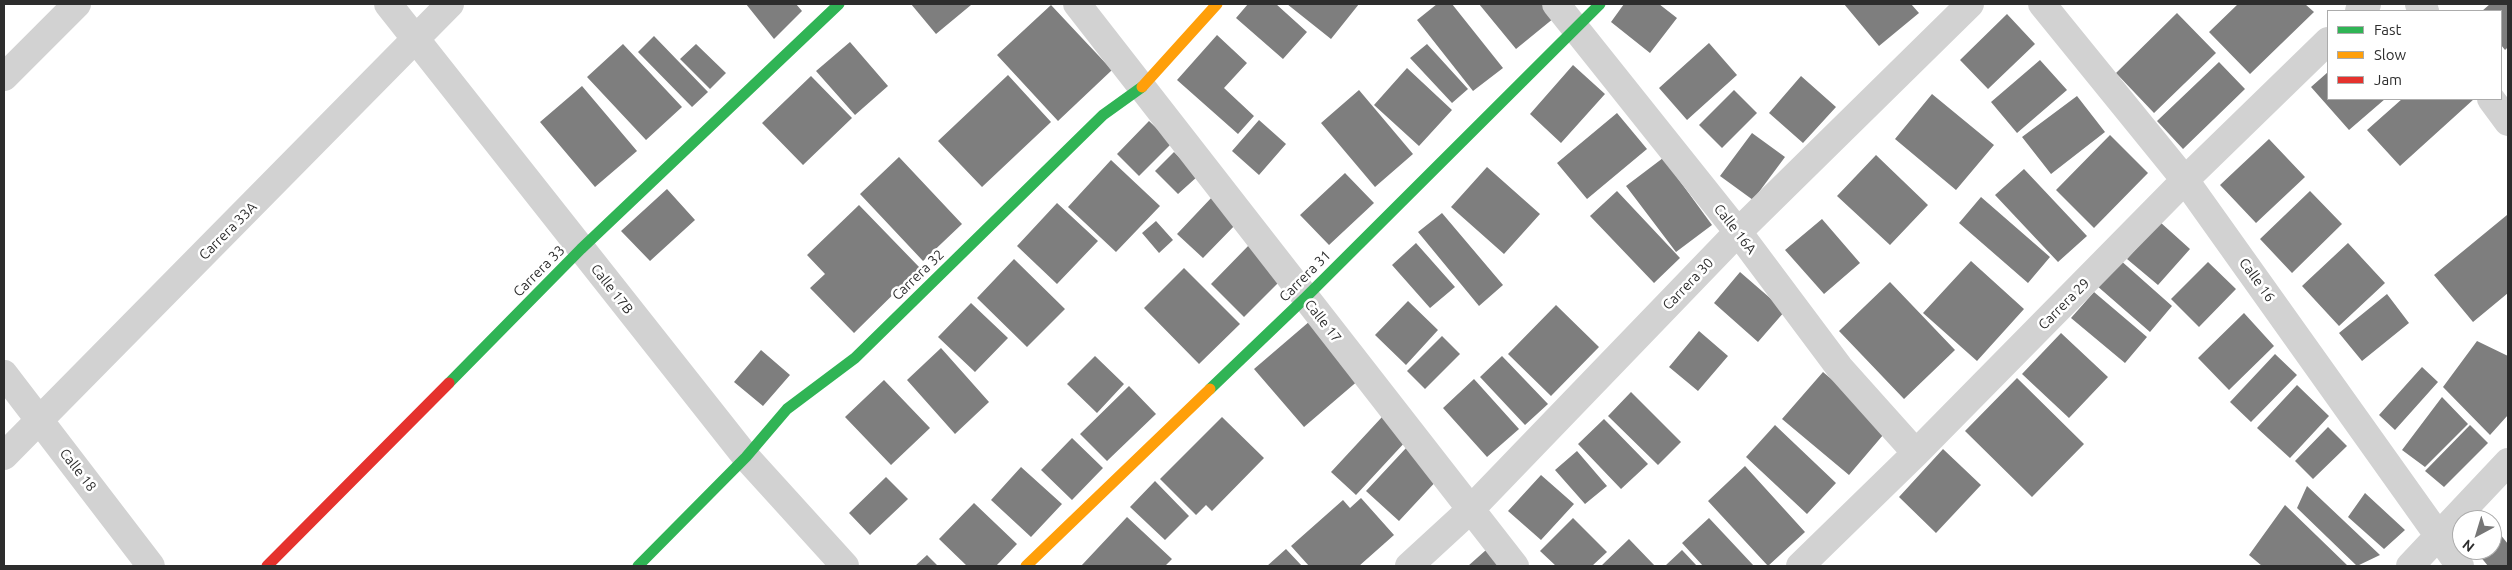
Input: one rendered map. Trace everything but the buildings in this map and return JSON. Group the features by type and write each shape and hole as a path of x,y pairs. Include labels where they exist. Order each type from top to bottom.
{"street":[{"path":"4,77 77,4"},
{"name":"Calle 17B","path":"388,4 746,457 844,566"},
{"name":"Carrera 33A","path":"4,456 450,4"},
{"name":"Carrera 33","path":"268,566 581,249 839,4"},
{"name":"Calle 17","path":"1077,4 1515,566"},
{"name":"Carrera 32","path":"638,566 746,457 787,409 855,358 1103,115 1142,87 1217,4"},
{"name":"Calle 16A","path":"1556,4 1738,232 1839,366 1916,453"},
{"name":"Carrera 31","path":"1026,566 1305,298 1600,4"},
{"name":"Carrera 30","path":"1409,566 1470,510 1738,232 1970,4"},
{"name":"Calle 16","path":"2042,4 2185,180 2440,535 2460,566"},
{"name":"Carrera 29","path":"1800,566 1916,453 2185,180 2327,42"},
{"path":"2492,100 2508,122"},
{"name":"Calle 18","path":"4,374 151,566"},
{"path":"2410,566 2508,462"}],"traffic: fast":[{"path":"449,383 581,249 839,4"},
{"path":"1210,389 1305,298 1600,4"},
{"path":"638,566 746,457 787,409 855,358 1103,115 1142,87"}],"traffic: slow":[{"path":"1142,87 1217,4"},
{"path":"1026,566 1210,389"}],"traffic: jam":[{"path":"267,566 449,383"}]}
